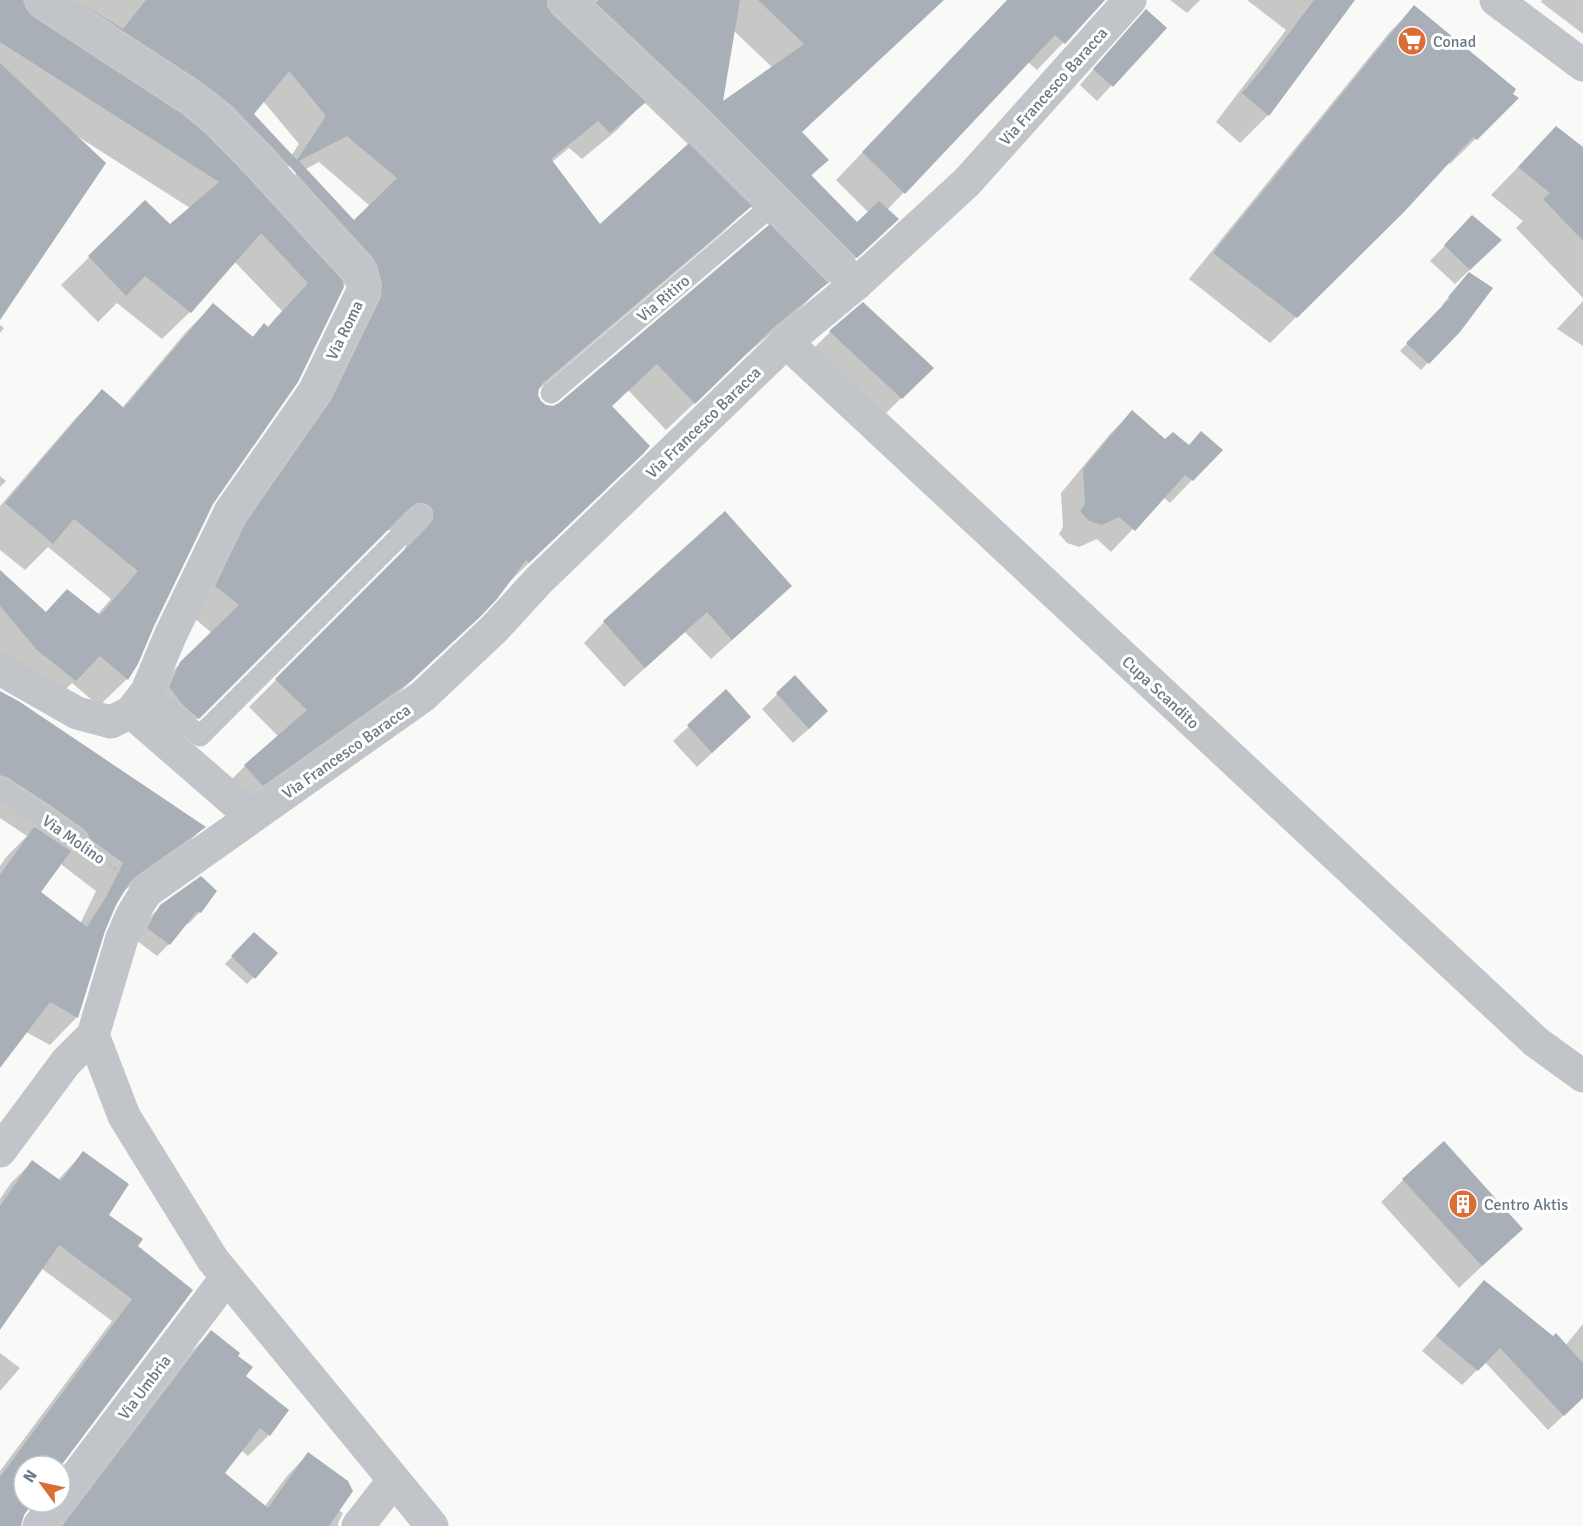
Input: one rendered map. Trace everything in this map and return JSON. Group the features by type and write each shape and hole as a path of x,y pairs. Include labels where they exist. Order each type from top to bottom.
{"street":[{"name":"Via Roma","path":"42,0 193,99 219,120 360,272 364,289 314,392 230,512 139,701"},
{"name":"Via Francesco Baracca","path":"146,892 423,696 494,629 539,580 786,342 856,284 967,182 1130,0"},
{"path":"1496,0 1583,65"},
{"path":"573,3 856,284"},
{"name":"Cupa Scandito","path":"786,342 1536,1042 1583,1076"},
{"path":"0,669 77,713 111,722 139,701 252,817"},
{"path":"0,1151 66,1062 93,1035 122,938 146,892"},
{"path":"93,1035 124,1116 213,1260 432,1526"},
{"name":"Via Umbria","path":"72,1482 227,1277"},
{"path":"358,1526 394,1480"}],"lane":[{"name":"Via Ritiro","path":"551,393 775,203"},
{"path":"139,701 200,736 421,515"},
{"name":"Via Molino","path":"0,788 77,840"}],"path":[{"name":"Via Molino","path":"77,840 146,892"}],"building":[{"path":"0,0 23,0 32,16 182,114 206,134 244,173 343,281 344,287 298,382 213,504 138,664 128,680 100,656 76,681 37,650 0,606 0,570 46,612 67,589 100,615 138,571 74,519 53,544 5,503 102,389 124,408 213,303 253,337 264,323 268,327 308,283 261,233 191,313 145,276 126,296 88,256 145,200 170,224 219,182 0,42"},
{"path":"76,0 123,29 146,0 547,0 547,6 552,14 646,102 610,133 598,121 551,159 600,224 689,143 752,206 543,383 538,395 546,405 553,406 559,403 770,224 828,283 773,328 695,404 657,364 612,406 650,446 643,454 529,563 526,560 497,599 481,616 411,681 263,786 244,765 307,710 275,679 430,524 433,511 424,503 412,506 199,719 183,705 169,687 180,662 239,605 215,586 246,522 331,400 381,297 382,285 374,259 272,147 231,105 203,83","holes":["289,71 326,116 297,160 254,114","347,136 397,178 354,220 299,161"]},
{"path":"599,0 740,0 723,101 804,44 758,0 944,0 802,132 829,160 811,175 857,222 879,201 899,219 857,258 703,104 596,3"},
{"path":"1007,0 1105,0 1065,44 1055,35 905,194 862,152"},
{"path":"1314,0 1355,0 1269,116 1242,93"},
{"path":"1414,5 1516,89 1513,94 1519,98 1477,140 1473,137 1404,212 1297,318 1213,253"},
{"path":"1146,9 1167,28 1113,87 1093,69"},
{"path":"0,63 106,163 0,320"},
{"path":"1556,126 1583,147 1583,241 1543,199 1550,193 1518,167"},
{"path":"1472,215 1502,240 1470,270 1444,245"},
{"path":"1469,272 1493,288 1460,332 1429,364 1406,343 1450,298 1448,297"},
{"path":"863,302 934,368 902,399 829,331"},
{"path":"1132,410 1165,439 1173,432 1189,445 1201,431 1223,450 1193,481 1185,475 1135,531 1119,517 1102,525 1089,521 1080,511 1085,504 1083,469"},
{"path":"725,511 792,586 732,640 707,612 645,668 603,621"},
{"path":"795,675 828,711 809,729 776,693"},
{"path":"726,689 751,717 712,753 687,725"},
{"path":"0,691 20,702 206,827 130,882 116,905 105,931 78,1018 50,1002 0,1068 0,875 34,827 71,851 41,892 87,927 106,897 123,863 89,838 84,829 7,777 0,775"},
{"path":"201,876 217,891 201,913 197,911 170,945 147,928 160,905"},
{"path":"254,932 278,953 255,979 231,956"},
{"name":"Centro Aktis","path":"1444,1141 1523,1229 1482,1266 1402,1179"},
{"path":"83,1151 129,1184 109,1215 143,1239 138,1246 193,1290 70,1454 17,1454 132,1299 59,1245 0,1330 0,1206 32,1160 61,1181"},
{"path":"1484,1280 1553,1336 1556,1333 1583,1363 1583,1398 1564,1416 1500,1348 1478,1371 1436,1336"},
{"path":"211,1330 240,1353 238,1356 253,1367 246,1376 289,1410 270,1436 260,1428 225,1473 268,1508 308,1452 348,1481 353,1491 329,1526 62,1526"},
{"path":"12,1461 12,1514 25,1514 21,1526 0,1526 0,1477"}],"place":[{"name":"Conad","path":"1412,41"},
{"name":"Centro Aktis","path":"1463,1204"}]}
